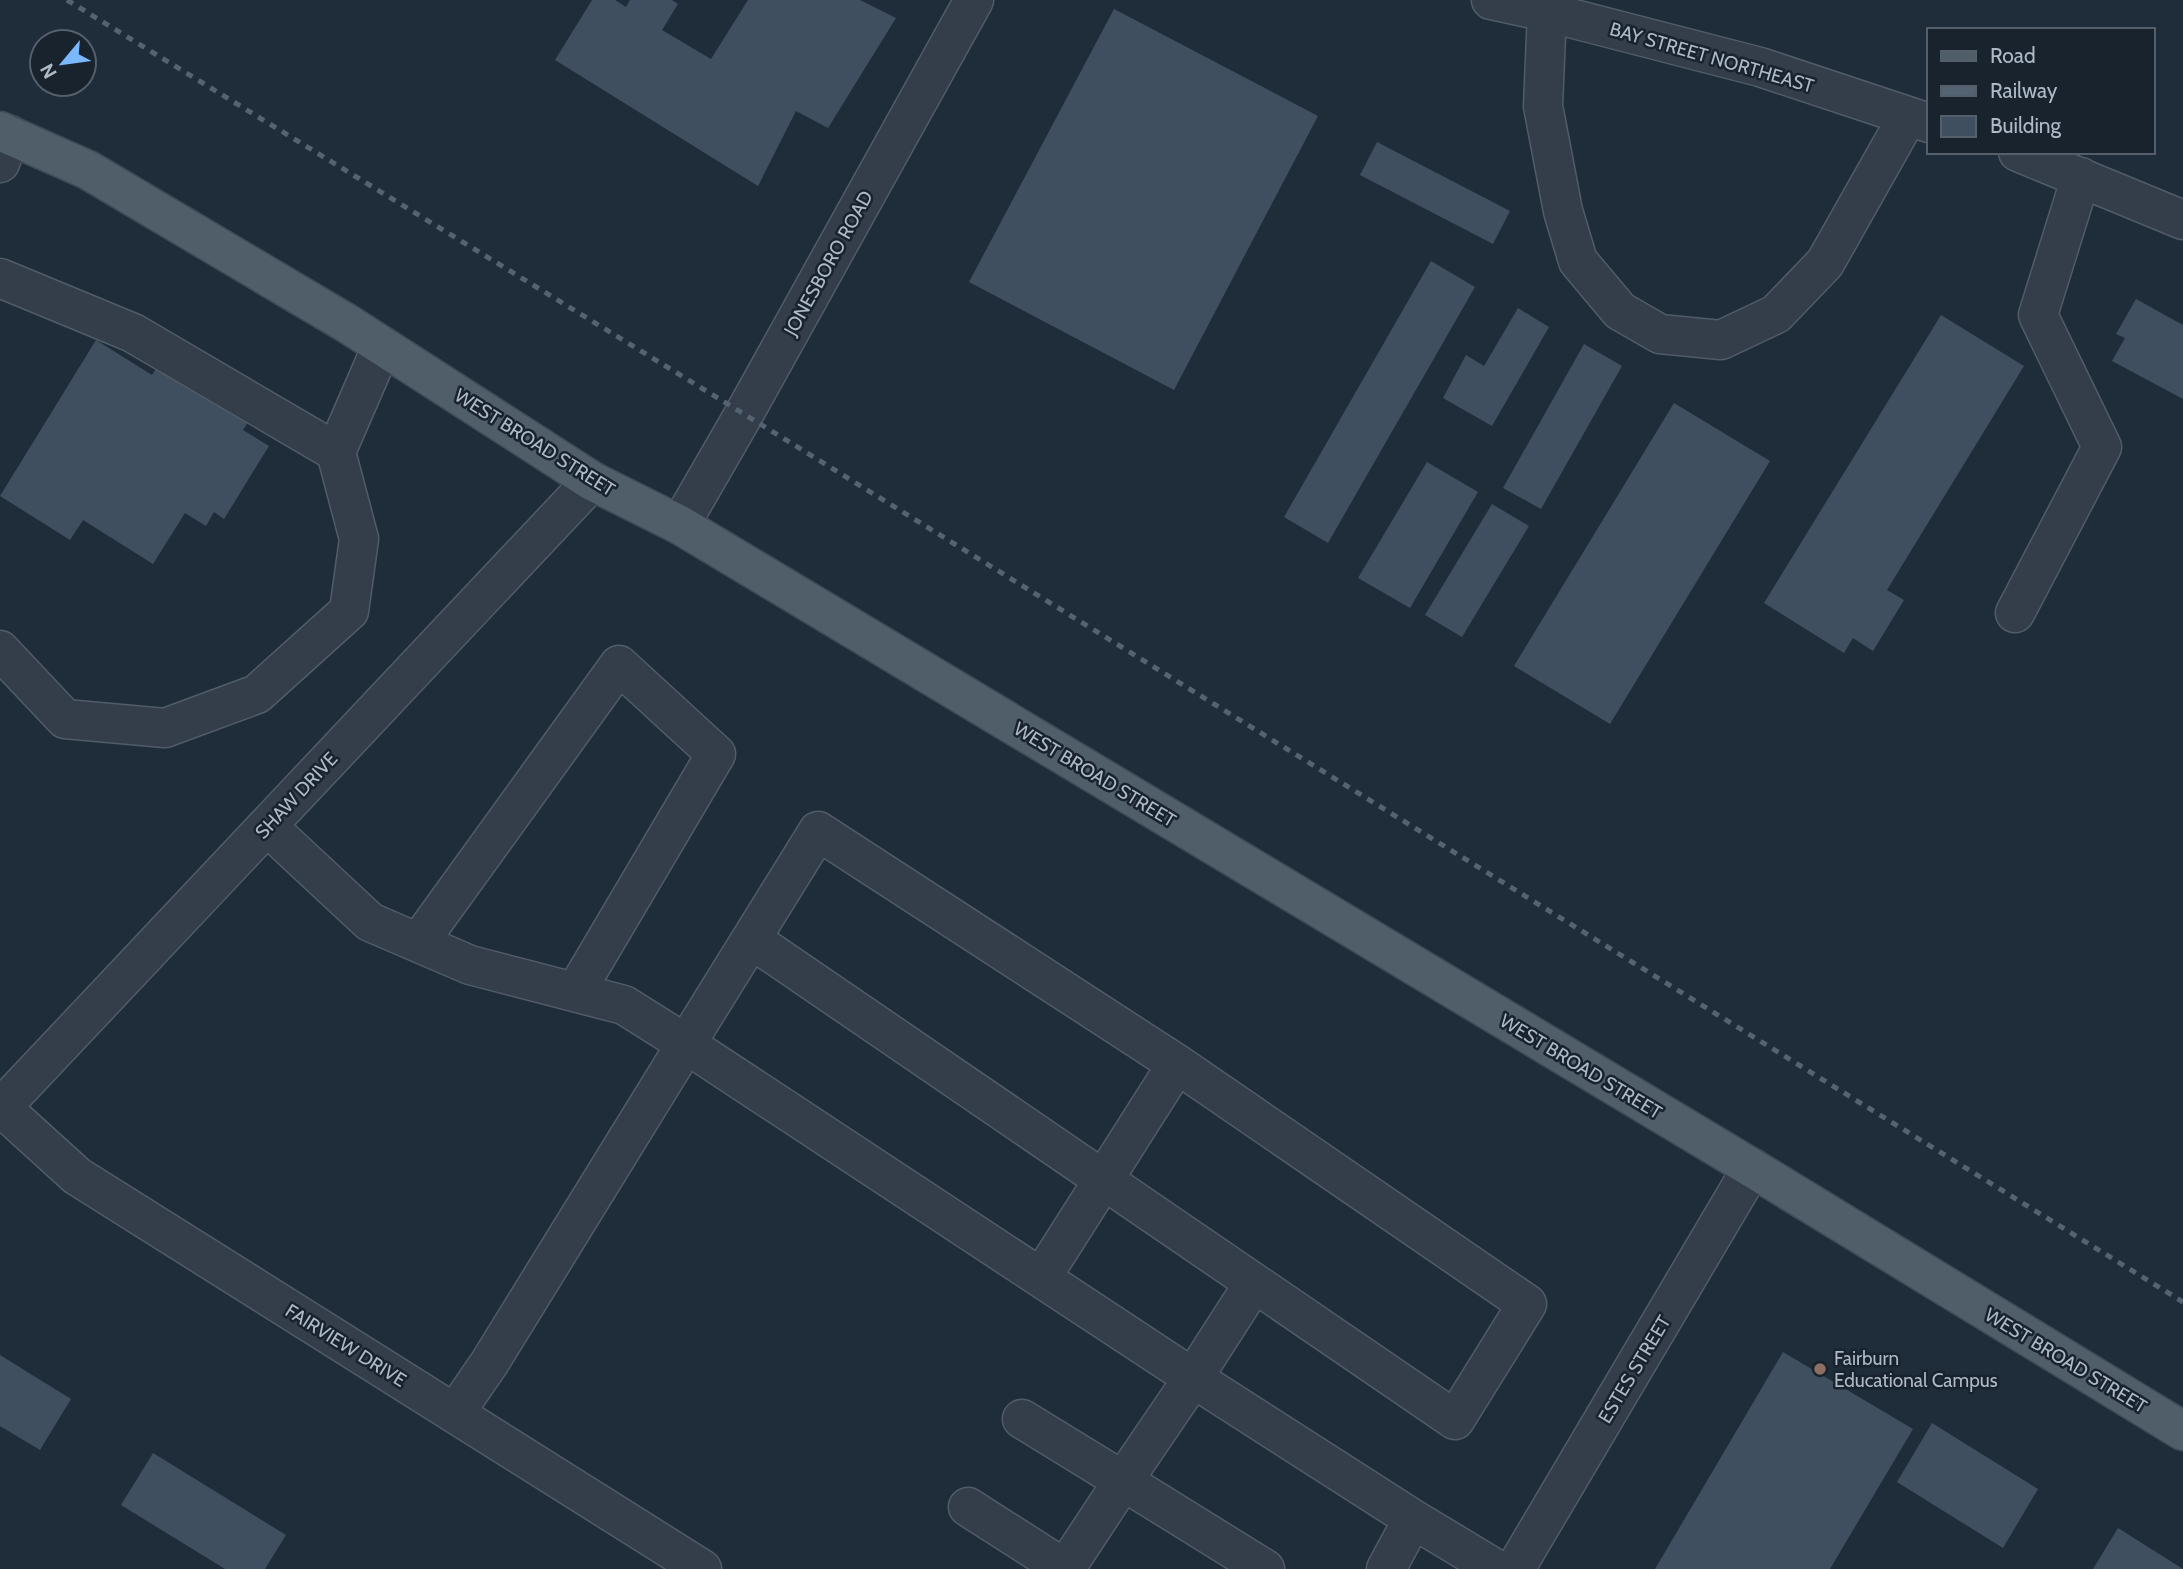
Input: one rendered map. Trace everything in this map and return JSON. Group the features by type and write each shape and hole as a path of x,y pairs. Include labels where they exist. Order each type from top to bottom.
{"main road":[{"name":"WEST BROAD STREET","path":"3,143 88,170 382,346 592,481 680,525 1752,1168 2183,1431"}],"street":[{"name":"JONESBORO ROAD","path":"680,525 757,392 974,0"},
{"name":"BAY STREET NORTHEAST","path":"1491,0 1760,67 1919,119"},
{"path":"1547,12 1543,106 1563,211 1578,261 1620,311 1660,334 1721,340 1776,314 1825,263 1919,119"},
{"path":"2023,154 2183,220"},
{"path":"2015,613 2102,447 2038,315 2081,177"},
{"path":"0,278 133,333 337,452"},
{"path":"0,650 65,719 165,727 257,694 349,611 359,539 337,452 382,346"},
{"name":"SHAW DRIVE","path":"1,1108 592,481"},
{"path":"419,942 619,665 716,754 576,991"},
{"path":"267,826 370,922 470,965 624,1005 1193,1378 1496,1569"},
{"path":"455,1413 490,1362 686,1044 751,939 818,831 1177,1064 1527,1304 1455,1420 751,939"},
{"path":"1041,1278 1177,1064"},
{"name":"FAIRVIEW DRIVE","path":"1,1108 77,1175 702,1569"},
{"name":"ESTES STREET","path":"1515,1569 1752,1168"},
{"path":"968,1507 1065,1569 1254,1283"},
{"path":"1022,1419 1265,1569"},
{"path":"1386,1569 1413,1519"}],"building":[{"path":"592,0 615,0 626,7 630,0 672,0 678,4 662,30 711,59 748,0 860,0 896,18 828,128 796,111 758,186 555,60"},
{"path":"1114,9 1318,116 1174,390 969,282"},
{"path":"1377,142 1510,211 1493,244 1360,175"},
{"path":"1431,261 1475,287 1328,543 1284,517"},
{"path":"2136,299 2183,325 2183,399 2112,361 2125,338 2116,334"},
{"path":"1518,308 1549,327 1492,426 1443,398 1466,355 1484,366"},
{"path":"1941,315 2024,366 1887,590 1904,600 1873,651 1853,638 1844,653 1764,603"},
{"path":"96,340 152,375 159,363 250,419 243,430 269,446 224,519 214,512 206,526 185,513 153,564 83,520 70,540 0,496"},
{"path":"1584,344 1622,366 1541,509 1503,488"},
{"path":"1674,403 1770,461 1610,724 1514,666"},
{"path":"1427,462 1478,492 1410,608 1358,578"},
{"path":"1492,504 1529,526 1462,637 1425,615"},
{"path":"1783,1352 1913,1429 1830,1569 1655,1569"},
{"path":"0,1355 71,1399 40,1450 0,1426"},
{"path":"1932,1423 2038,1489 2003,1548 1897,1482"},
{"path":"153,1453 286,1535 265,1569 225,1569 121,1505"},
{"path":"2118,1528 2183,1569 2093,1569"}],"railway":[{"path":"67,0 744,414 2183,1302"}],"place":[{"name":"Fairburn Educational Campus","path":"1820,1369"}]}
